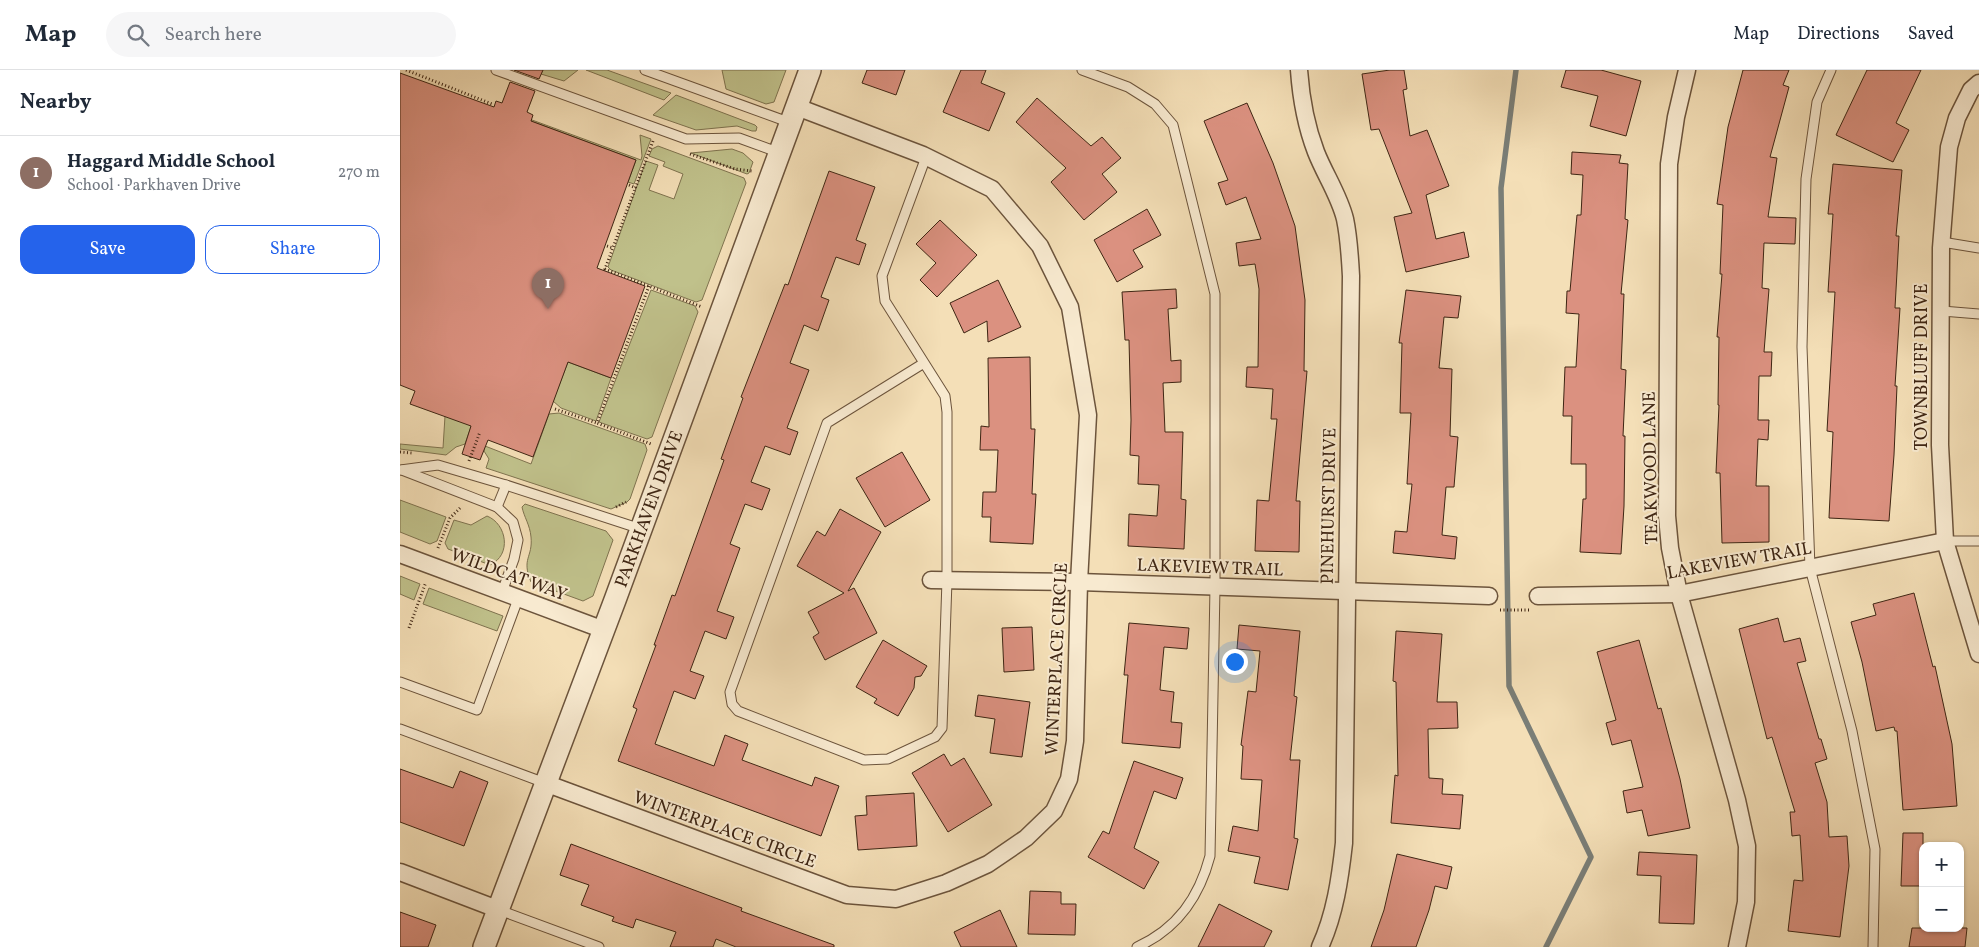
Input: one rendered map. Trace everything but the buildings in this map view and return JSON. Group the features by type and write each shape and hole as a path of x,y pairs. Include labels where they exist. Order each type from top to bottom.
{"street":[{"name":"PARKHAVEN DRIVE","path":"484,947 604,630 810,70"},
{"name":"PINEHURST DRIVE","path":"1299,70 1300,91 1307,124 1317,154 1338,199 1344,218 1350,246 1351,276 1344,843 1340,882 1333,910 1320,947"},
{"name":"TEAKWOOD LANE","path":"1687,70 1676,116 1669,164 1667,516 1670,548 1679,594 1737,800 1747,846 1746,902 1737,947"},
{"name":"TOWNBLUFF DRIVE","path":"1979,83 1971,90 1957,118 1949,147 1942,242 1940,446 1945,541 1979,654"},
{"name":"WINTERPLACE CIRCLE","path":"545,783 847,895 896,899 946,883 988,864 1026,838 1054,811 1068,779 1075,741 1079,582 1088,415 1070,307 1040,246 992,189 926,157 794,115"},
{"name":"LAKEVIEW TRAIL","path":"1537,603 1679,594 1945,541"},
{"name":"WILDCAT WAY","path":"400,554 604,630"},
{"name":"LAKEVIEW TRAIL","path":"939,580 1079,582 1347,592 1493,603"},
{"path":"400,872 497,909"}],"lane":[{"path":"496,70 686,139 739,138 780,153"},
{"path":"645,70 794,115"},
{"path":"1082,70 1128,87 1155,104 1173,125 1215,294 1215,588 1210,856 1204,877 1185,911 1156,938 1137,947"},
{"path":"1831,70 1817,102 1806,179 1802,347 1810,568 1852,731 1876,848 1873,947"},
{"path":"924,363 827,423 730,692 732,704 738,711 864,760 888,759 935,737 942,728 939,580 947,412 945,396 885,301 882,276 926,157"},
{"path":"1942,242 1979,248"},
{"path":"1942,311 1979,314"},
{"path":"400,470 438,465 641,529"},
{"path":"400,470 496,507 513,522 518,540 514,559 502,592"},
{"path":"496,507 506,485"},
{"path":"1945,541 1979,541"},
{"path":"400,682 477,710 518,598"},
{"path":"400,729 545,783"},
{"path":"497,909 599,947"}],"path":[{"path":"406,70 492,104"},
{"path":"662,144 653,141 605,269 702,306"},
{"path":"690,154 735,169 752,171"},
{"path":"629,185 636,188"},
{"path":"606,246 613,248"},
{"path":"597,423 649,286"},
{"path":"555,409 651,444"},
{"path":"468,464 480,432"},
{"path":"438,548 450,518"},
{"path":"409,628 426,582"},
{"path":"1493,603 1537,603"}],"green space":[{"path":"543,70 578,70 564,81 541,74"},
{"path":"586,70 607,70 671,93 664,100"},
{"path":"722,70 786,70 774,102 766,104 726,89"},
{"path":"676,95 755,125 757,127 756,131 737,126 696,130 653,115"},
{"path":"532,120 641,160 640,135 651,139 634,184 628,182 636,160"},
{"path":"658,146 744,178 746,183 702,300 696,302 611,270 608,267 646,161 658,165 649,190 674,199 683,174 663,166 665,162 649,156 652,149"},
{"path":"732,149 743,153 753,162 749,173 747,174 691,153"},
{"path":"651,290 695,306 698,312 652,437 647,439 599,422"},
{"path":"568,362 611,378 596,421 561,408 553,401"},
{"path":"559,413 645,444 647,450 630,499 627,502 611,509 486,468 489,459 484,451 485,446 531,464 549,414"},
{"path":"445,416 473,421 465,444 456,447 446,455 400,449 400,444 443,448"},
{"path":"400,500 446,517 437,541 430,544 400,532"},
{"path":"525,504 606,531 613,540 593,596 583,601 531,582 527,563 531,537 522,507"},
{"path":"487,516 494,520 503,532 504,547 502,554 497,560 490,565 448,549 445,543 454,520 471,525"},
{"path":"400,576 420,584 414,600 400,594"},
{"path":"429,588 503,616 497,631 423,604"}],"waterway":[{"path":"1516,70 1501,188 1509,686 1591,857 1546,947"}],"place":[{"name":"Haggard Middle School","path":"548,309"}]}
